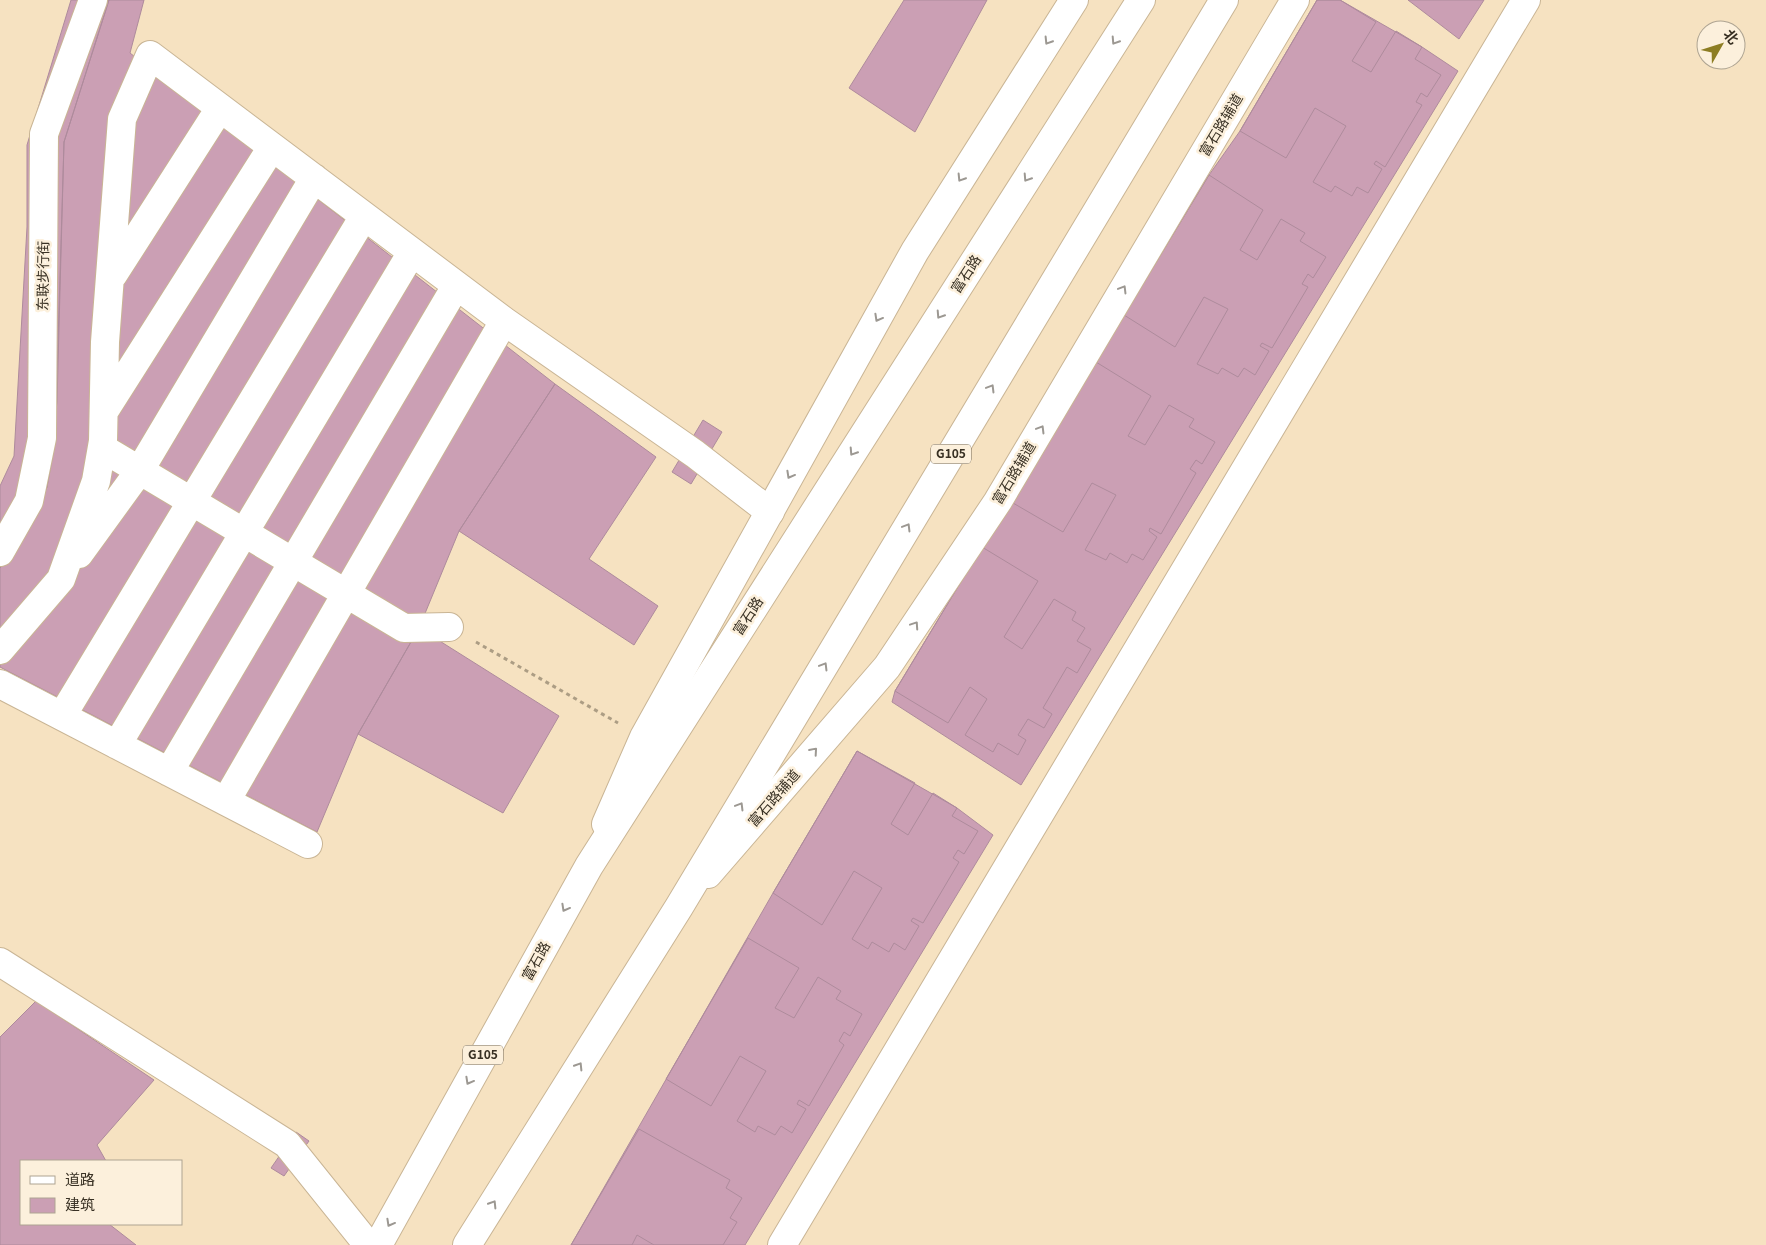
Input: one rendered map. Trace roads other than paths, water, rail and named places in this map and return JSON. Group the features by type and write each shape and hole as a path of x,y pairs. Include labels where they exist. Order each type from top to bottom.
{"main road":[{"name":"东联步行街","path":"0,552 29,501 42,438 44,134 93,0"},
{"path":"589,866 644,737 915,251 1074,0"},
{"name":"富石路","path":"378,1245 589,866 1141,0"},
{"name":"G105","path":"467,1245 679,907 1224,0"},
{"name":"富石路辅道","path":"679,907 892,658 998,501 1295,0"},
{"path":"782,1245 1526,0"},
{"path":"61,579 96,481 102,448 105,410 106,342 122,119 150,55 456,286 695,454 770,512"},
{"path":"111,279 220,108"},
{"path":"105,410 272,147"},
{"path":"0,650 61,579 140,470 314,178"},
{"path":"62,716 364,216"},
{"path":"117,745 412,252"},
{"path":"169,772 456,286"},
{"path":"226,801 504,321"},
{"path":"102,448 404,628 449,626"},
{"path":"0,684 308,844"},
{"path":"0,962 287,1144 368,1245"}]}
